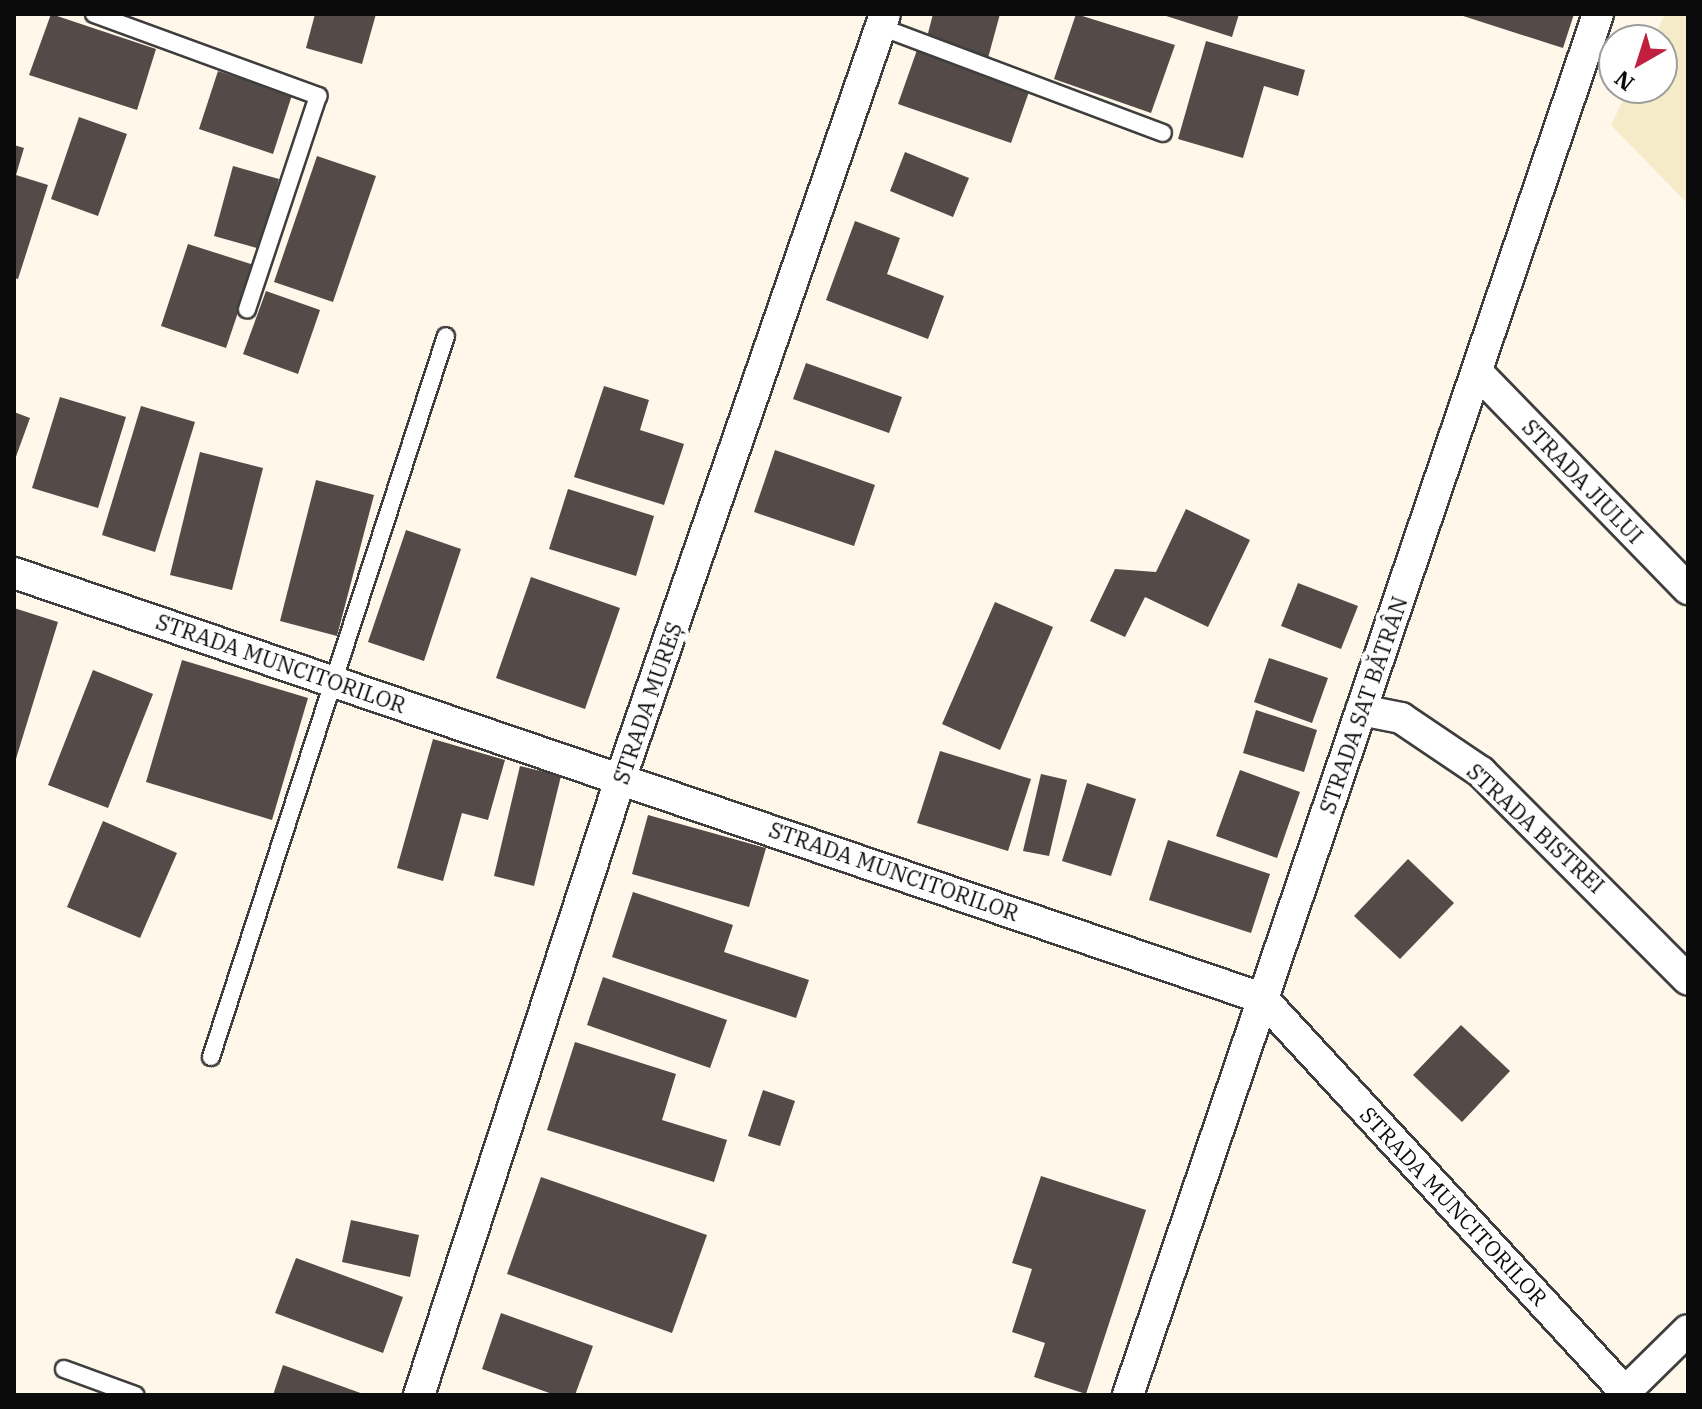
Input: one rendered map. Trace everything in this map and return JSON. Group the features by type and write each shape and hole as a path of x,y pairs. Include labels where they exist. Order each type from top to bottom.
{"street":[{"name":"STRADA SAT BĂTRÂN","path":"1128,1395 1598,14"},
{"name":"STRADA MUREȘ","path":"419,1395 621,777 883,20"},
{"name":"STRADA JIULUI","path":"1477,372 1688,589"},
{"name":"STRADA MUNCITORILOR","path":"14,573 621,777 1262,998 1627,1394"},
{"name":"STRADA BISTREI","path":"1361,710 1401,718 1481,772 1688,980"},
{"path":"1627,1394 1688,1330"}],"lane":[{"path":"94,14 318,96 247,309"},
{"path":"883,20 1163,133"},
{"path":"211,1057 331,680 446,336"},
{"path":"64,1369 135,1395"}],"shaded area":[{"path":"1665,14 1688,14 1688,204 1611,125 1621,104 1678,104 1678,24 1660,24"}],"building":[{"path":"51,14 156,49 137,110 29,75"},
{"path":"315,14 376,14 362,64 306,48"},
{"path":"933,14 1000,14 988,58 926,41"},
{"path":"1076,14 1175,45 1151,113 1054,79"},
{"path":"1160,14 1239,14 1232,37"},
{"path":"1457,14 1574,14 1563,48"},
{"path":"1206,41 1305,70 1298,96 1264,86 1243,158 1178,139"},
{"path":"917,50 1030,89 1011,143 898,104"},
{"path":"218,71 292,95 273,154 199,129"},
{"path":"79,117 127,134 98,216 51,199"},
{"path":"14,145 24,148 16,175 48,185 18,279 14,278"},
{"path":"905,152 969,178 953,217 890,191"},
{"path":"317,156 376,176 333,302 274,282"},
{"path":"233,166 279,179 260,249 214,236"},
{"path":"855,221 900,238 887,274 944,296 928,339 826,300"},
{"path":"188,244 254,265 226,348 161,326"},
{"path":"266,291 320,310 298,374 243,354"},
{"path":"806,363 902,397 889,433 793,399"},
{"path":"604,386 649,400 640,430 684,444 664,505 574,477"},
{"path":"60,397 126,417 98,508 32,488"},
{"path":"141,406 195,422 155,552 102,535"},
{"path":"14,412 30,418 14,462"},
{"path":"775,450 875,485 854,546 754,512"},
{"path":"200,452 263,468 232,590 170,575"},
{"path":"316,480 374,495 337,636 280,621"},
{"path":"568,489 654,516 636,576 549,549"},
{"path":"1186,509 1250,540 1208,627 1145,597 1125,637 1090,621 1115,569 1156,572"},
{"path":"406,530 461,549 424,661 368,642"},
{"path":"531,577 620,608 585,709 496,678"},
{"path":"1298,583 1358,606 1341,649 1281,626"},
{"path":"995,602 1053,627 1000,750 942,724"},
{"path":"14,608 58,622 15,762 14,762"},
{"path":"1269,658 1328,678 1312,723 1254,702"},
{"path":"182,660 308,698 272,820 146,782"},
{"path":"93,670 153,694 108,808 48,785"},
{"path":"1256,710 1317,730 1304,772 1243,753"},
{"path":"433,739 505,760 488,820 462,813 443,881 397,868"},
{"path":"940,751 1031,779 1008,851 917,823"},
{"path":"520,766 561,776 534,886 494,876"},
{"path":"1240,770 1300,792 1277,858 1216,836"},
{"path":"1041,774 1067,780 1049,856 1023,851"},
{"path":"1087,783 1136,799 1111,876 1062,861"},
{"path":"648,815 766,848 749,907 632,874"},
{"path":"103,821 177,853 140,938 67,907"},
{"path":"1168,840 1270,874 1251,933 1149,900"},
{"path":"1408,859 1454,903 1400,959 1354,916"},
{"path":"633,892 733,925 724,952 809,980 796,1018 612,957"},
{"path":"603,977 727,1020 710,1068 587,1025"},
{"path":"1461,1025 1510,1071 1462,1122 1413,1075"},
{"path":"575,1042 676,1074 662,1120 727,1140 714,1182 547,1130"},
{"path":"763,1090 795,1101 780,1146 748,1136"},
{"path":"1041,1176 1146,1210 1086,1394 1034,1377 1045,1343 1012,1332 1032,1269 1012,1263"},
{"path":"541,1177 707,1235 672,1333 507,1274"},
{"path":"351,1220 419,1235 410,1277 342,1262"},
{"path":"296,1258 403,1297 383,1353 275,1313"},
{"path":"501,1313 593,1346 575,1395 555,1395 482,1369"},
{"path":"283,1365 366,1395 273,1395"}]}
